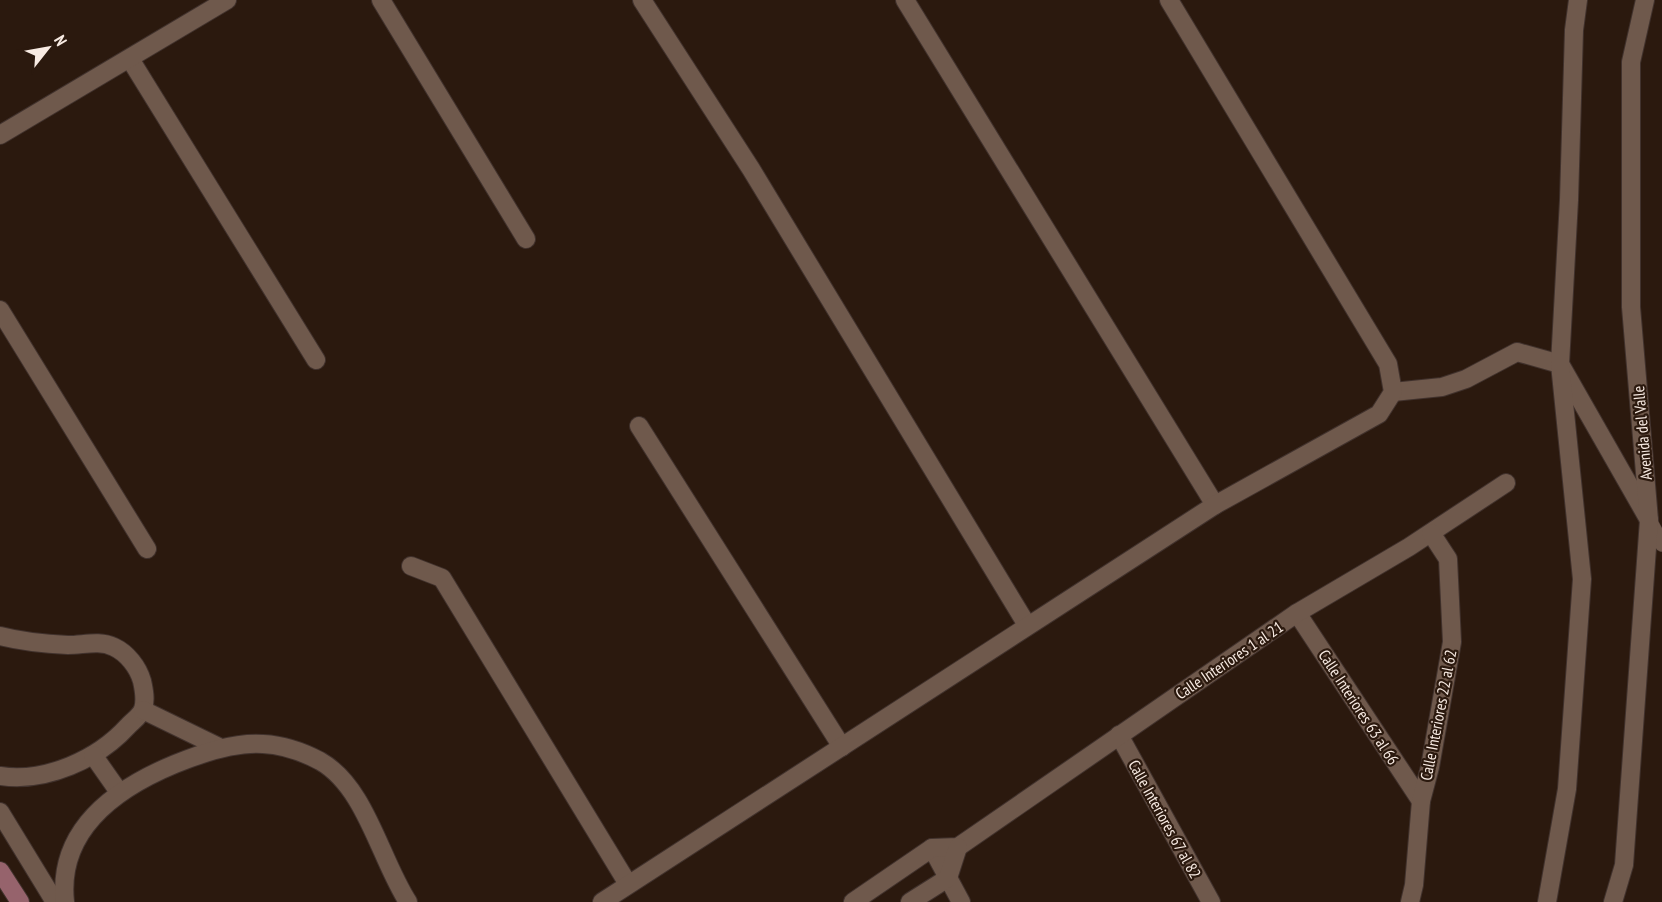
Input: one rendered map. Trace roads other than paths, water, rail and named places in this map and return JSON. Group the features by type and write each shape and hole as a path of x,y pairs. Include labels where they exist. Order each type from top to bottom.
{"main road":[{"path":"0,871 20,902"}],"street":[{"path":"0,135 227,0"},
{"path":"381,0 526,239"},
{"path":"642,0 751,169 1027,625"},
{"path":"904,0 1215,505"},
{"path":"602,902 1215,505 1379,414 1393,392 1388,364 1169,0"},
{"path":"1546,902 1567,789 1582,579 1560,364 1569,200 1574,30 1578,0"},
{"name":"Avenida del Valle","path":"1613,902 1624,865 1649,520 1631,307 1631,62 1644,0"},
{"path":"130,59 316,360"},
{"path":"0,310 147,549"},
{"path":"1393,392 1442,387 1466,379 1517,352 1560,364 1649,520"},
{"path":"639,426 842,747"},
{"name":"Calle Interiores 1 al 21","path":"958,847 1297,613 1431,532 1506,483"},
{"name":"Calle Interiores 22 al 62","path":"1410,902 1414,885 1420,801 1430,767 1452,642 1448,559 1431,532"},
{"path":"411,566 442,578 628,884"},
{"name":"Calle Interiores 63 al 66","path":"1297,613 1420,801"},
{"path":"0,636 21,642 70,645 101,643 114,647 126,655 140,673 145,693 143,710 123,732 93,755 68,767 41,775 13,778 0,776"},
{"path":"143,710 221,748"},
{"name":"Calle Interiores 67 al 82","path":"1119,735 1211,902"},
{"path":"65,902 66,873 77,842 84,827 100,807 119,792 165,768 221,748 263,744 299,752 322,762 353,793 396,883 408,902"},
{"path":"93,755 119,792"},
{"path":"0,812 55,902"},
{"path":"853,902 932,848 958,847 948,878 910,902"},
{"path":"932,848 961,902"}],"lane":[{"path":"1649,520 1662,544"}]}
